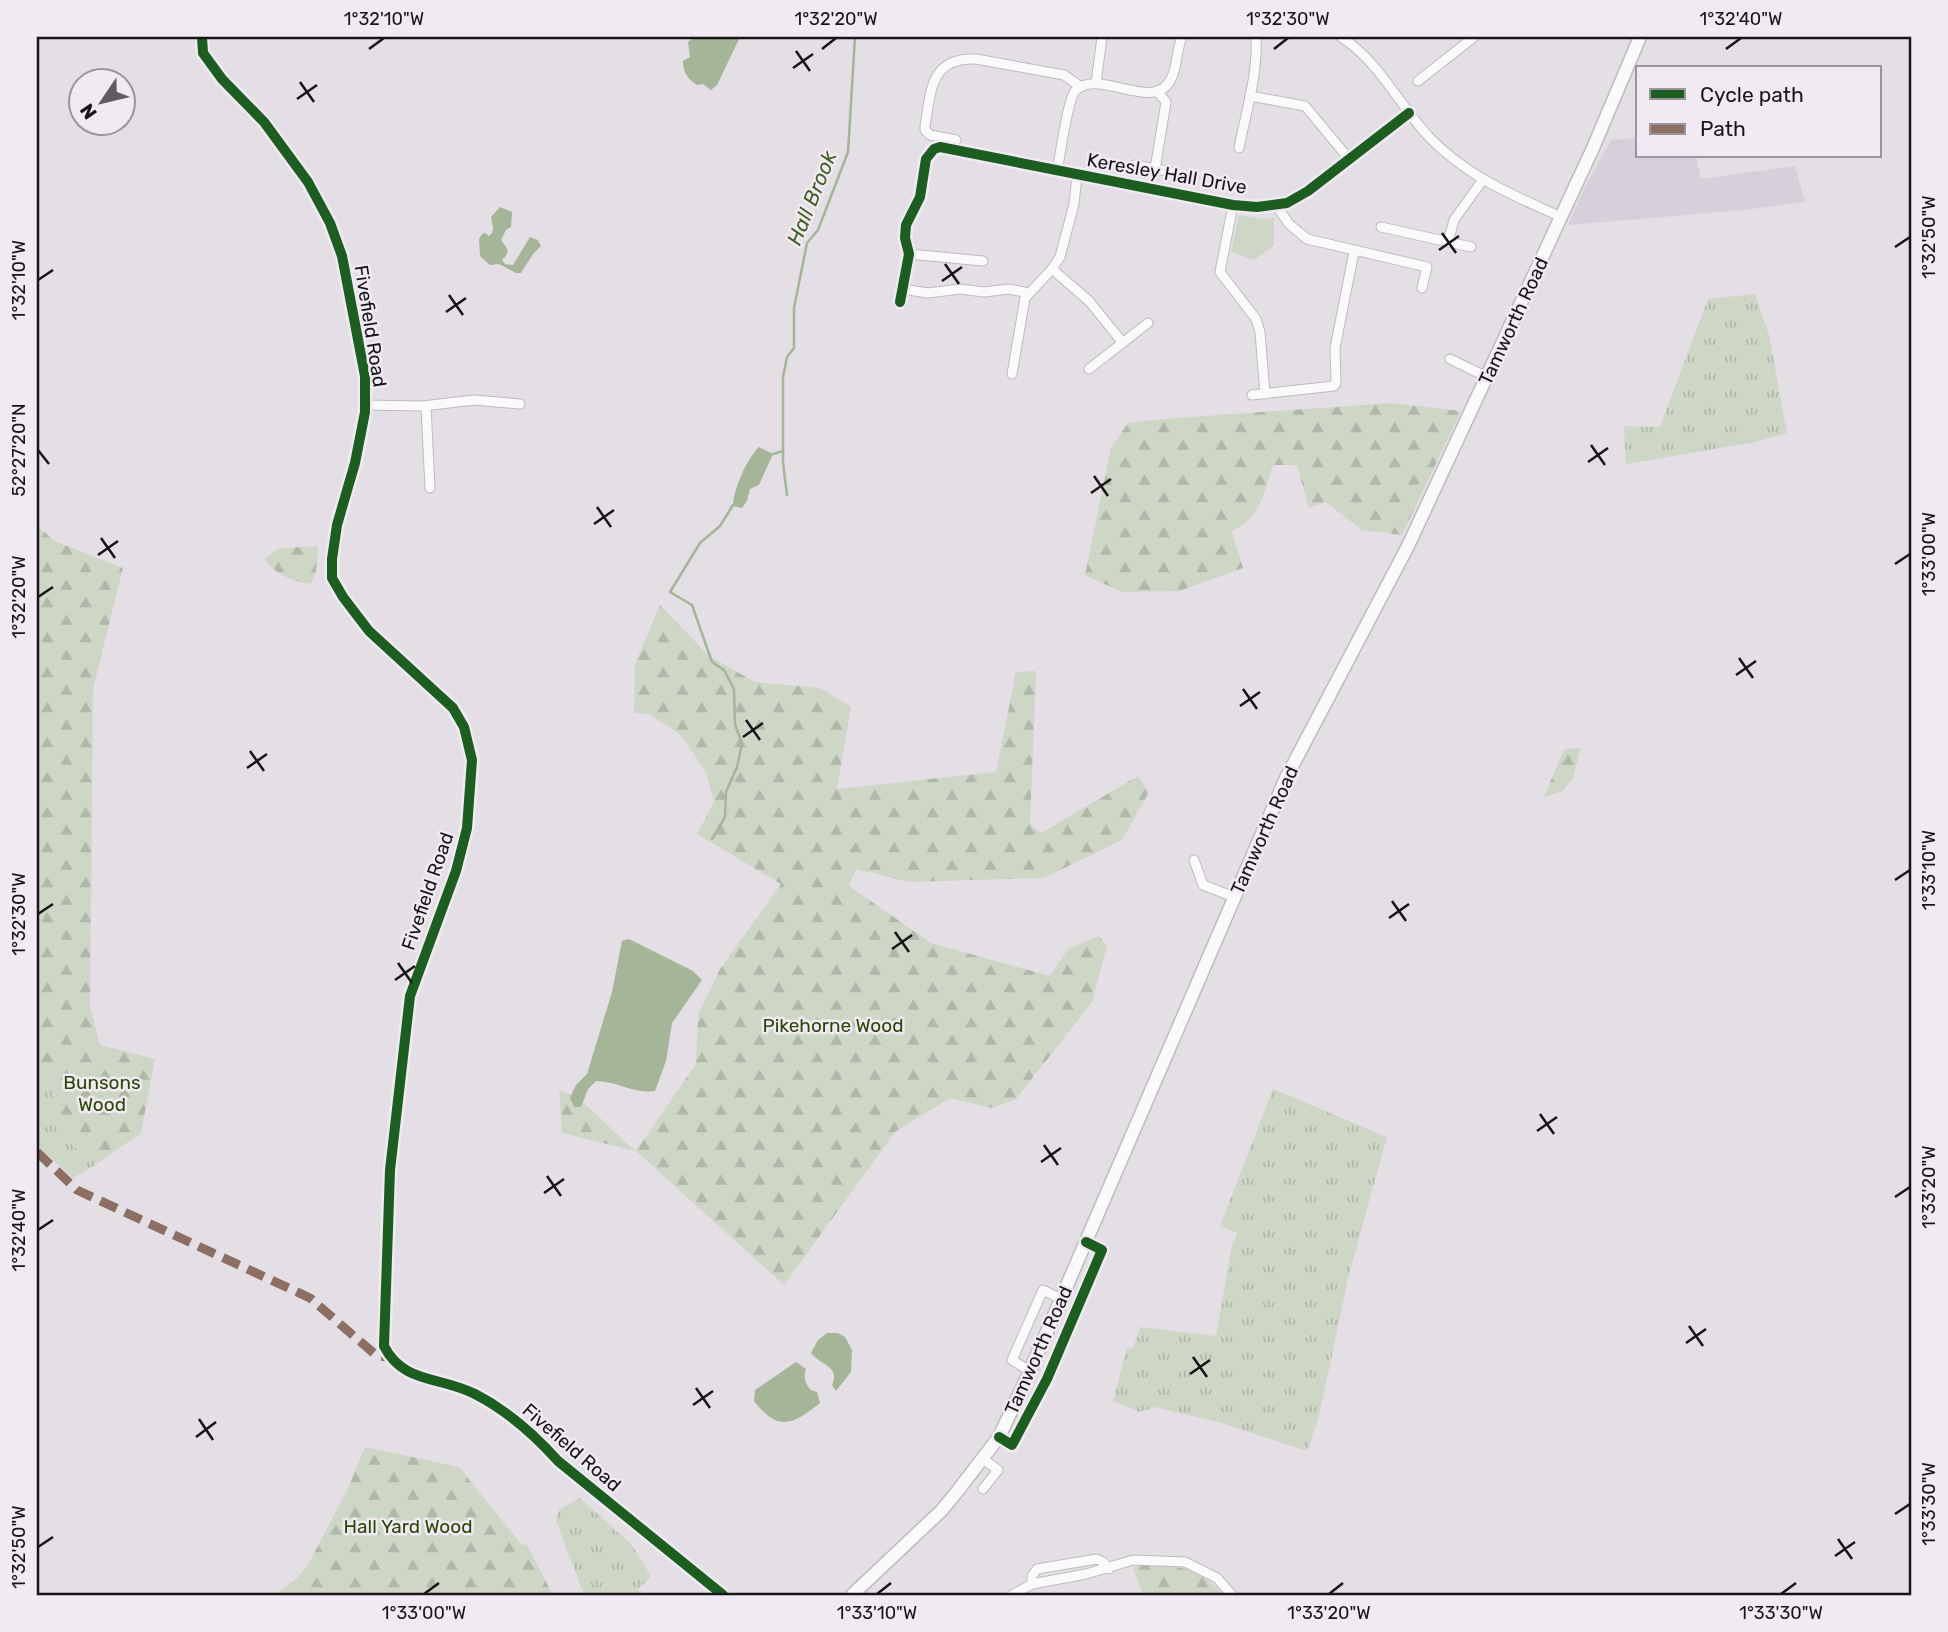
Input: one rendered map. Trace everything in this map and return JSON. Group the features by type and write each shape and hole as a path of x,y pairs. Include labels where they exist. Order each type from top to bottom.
{"main road":[{"name":"Tamworth Road","path":"856,1594 941,1511 999,1437 1286,778 1408,546 1598,137 1640,37"}],"street":[{"name":"Fivefield Road","path":"202,37 203,53 222,79 264,122 308,182 330,223 342,256 365,376 365,405 355,463 338,525 332,559 332,578 369,631 453,708 464,727 472,760 467,828 456,871 410,996 390,1170 384,1346 397,1366 407,1372 454,1385 475,1394 511,1416 558,1461 723,1595"},
{"path":"1096,83 1102,37"},
{"path":"1058,171 1073,95 1081,88 1096,83 1157,92 1172,79 1182,37"},
{"path":"1239,148 1257,51 1256,37"},
{"path":"1341,37 1364,55 1435,142 1482,181 1561,217"},
{"path":"1452,37 1460,47"},
{"path":"1418,81 1474,37"},
{"path":"956,140 930,135 925,130 931,87 936,75 951,62 963,58 976,59 1064,75 1081,88"},
{"path":"1155,169 1166,102 1157,92"},
{"path":"1250,96 1305,106 1349,159"},
{"name":"Keresley Hall Drive","path":"909,254 905,238 906,225 920,197 926,159 934,149 940,147 1233,205 1276,205 1287,203 1308,191 1409,113"},
{"path":"1135,165 1176,173"},
{"path":"1012,374 1023,306 1029,293 1060,257 1069,229 1077,175"},
{"path":"1448,242 1454,220 1482,181"},
{"path":"1233,205 1220,272 1256,319 1260,332 1265,394"},
{"path":"1276,205 1289,224 1307,239 1427,267 1422,288"},
{"path":"1381,227 1471,247"},
{"path":"1252,395 1329,388 1336,383 1335,348 1354,251"},
{"path":"900,302 909,254 983,261"},
{"path":"1052,269 1089,301 1123,343"},
{"path":"902,289 928,293 960,289 984,292 1009,289 1029,293"},
{"path":"1089,369 1148,323"},
{"path":"1450,359 1487,377"},
{"path":"365,405 426,406 474,400 520,404"},
{"path":"426,406 430,488"},
{"path":"1194,860 1203,885 1234,897"},
{"path":"999,1437 1012,1445 1047,1380 1102,1250 1086,1242"},
{"path":"1030,1371 1012,1360 1043,1290 1061,1299"},
{"path":"983,1459 1001,1467 984,1489"},
{"path":"1012,1595 1031,1584 1109,1569 1133,1560 1185,1562 1217,1578 1232,1595"}],"shaded area":[{"path":"694,37 740,37 717,85 711,90 703,84 694,83 684,69 683,61 690,57 688,42"},
{"path":"1636,138 1636,158 1696,158 1701,179 1795,166 1805,202 1568,225 1611,140"},
{"path":"500,207 512,212 511,227 506,230 501,240 508,251 502,260 505,264 513,265 530,237 538,240 541,246 521,273 499,264 490,265 480,256 479,239 482,234 489,236 492,233 491,217"},
{"path":"759,447 773,454 759,485 750,489 742,508 733,506 742,475"},
{"path":"629,939 693,971 702,980 672,1023 666,1061 655,1091 639,1091 596,1081 588,1089 581,1107 574,1107 570,1098 576,1085 587,1074 612,992 622,941"},
{"path":"827,1333 838,1333 845,1337 852,1350 851,1372 836,1391 832,1385 832,1370 811,1353 818,1340"},
{"path":"796,1362 806,1369 806,1383 811,1390 817,1392 820,1403 794,1420 779,1421 771,1418 754,1401 755,1390"}],"green space":[{"path":"1239,215 1274,218 1274,245 1254,260 1231,252"},
{"path":"1755,294 1769,335 1787,433 1755,442 1626,464 1624,426 1660,427 1708,299"},
{"path":"1391,403 1461,411 1402,535 1362,530 1326,502 1309,508 1297,465 1273,465 1256,511 1232,532 1243,568 1179,591 1122,592 1085,575 1111,448 1128,423"},
{"name":"Bunsons Wood","path":"37,526 55,541 123,568 93,689 90,1007 100,1045 155,1059 141,1133 97,1164 72,1145 50,1086 37,1072"},
{"path":"318,546 316,572 311,584 285,576 265,559 279,548"},
{"name":"Pikehorne Wood","path":"660,605 709,656 755,682 820,688 851,707 837,789 996,772 1016,672 1036,671 1030,824 1041,833 1138,776 1149,792 1122,840 1044,878 908,882 856,869 849,886 931,943 1050,976 1068,949 1099,936 1107,946 1092,1002 1016,1099 992,1108 950,1098 895,1132 784,1285 636,1151 696,1064 698,1015 720,969 781,884 697,834 714,802 706,772 681,735 649,714 634,713 635,664"},
{"path":"1581,748 1573,778 1563,791 1544,797 1564,749"},
{"path":"37,1072 50,1086 72,1145 97,1164 73,1178 37,1145"},
{"path":"1273,1089 1387,1137 1349,1274 1319,1416 1307,1451 1218,1422 1155,1407 1139,1412 1113,1401 1127,1348 1133,1349 1140,1327 1216,1336 1231,1250 1237,1233 1220,1226"},
{"path":"559,1090 579,1100 636,1151 562,1133"},
{"name":"Hall Yard Wood","path":"365,1447 459,1467 521,1544 527,1545 553,1595 274,1595 296,1579 308,1565 349,1486"},
{"path":"580,1498 631,1544 651,1576 638,1590 643,1595 584,1595 556,1521 559,1510"},
{"path":"1146,1565 1189,1570 1206,1579 1224,1595 1143,1595 1133,1568"}],"waterway":[{"name":"Hall Brook","path":"787,495 783,463 783,377 787,357 794,348 794,308 807,243 818,230 848,152 855,37"},
{"name":"Hall Brook","path":"773,454 783,451"},
{"name":"Hall Brook","path":"712,839 725,817 726,792 737,767 742,744 735,724 734,689 724,670 712,662 692,605 670,592 700,543 720,526 733,505"}],"marked path":[{"path":"37,1152 77,1190 310,1298 377,1356 389,1357"}],"cycle path":[{"path":"202,37 203,53 222,79 264,122 308,182 330,223 342,256 365,376 365,412 355,463 337,525 332,578 369,631 453,708 464,727 472,760 467,828 456,871 410,996 390,1170 384,1346 401,1367 424,1378 462,1388 509,1416 530,1432 558,1461 723,1595"},
{"path":"900,302 909,254 905,238 906,225 920,197 926,159 934,149 940,147 1233,205 1257,207 1287,203 1308,191 1409,113"},
{"path":"999,1437 1012,1445 1047,1379 1102,1250 1086,1242"}]}
